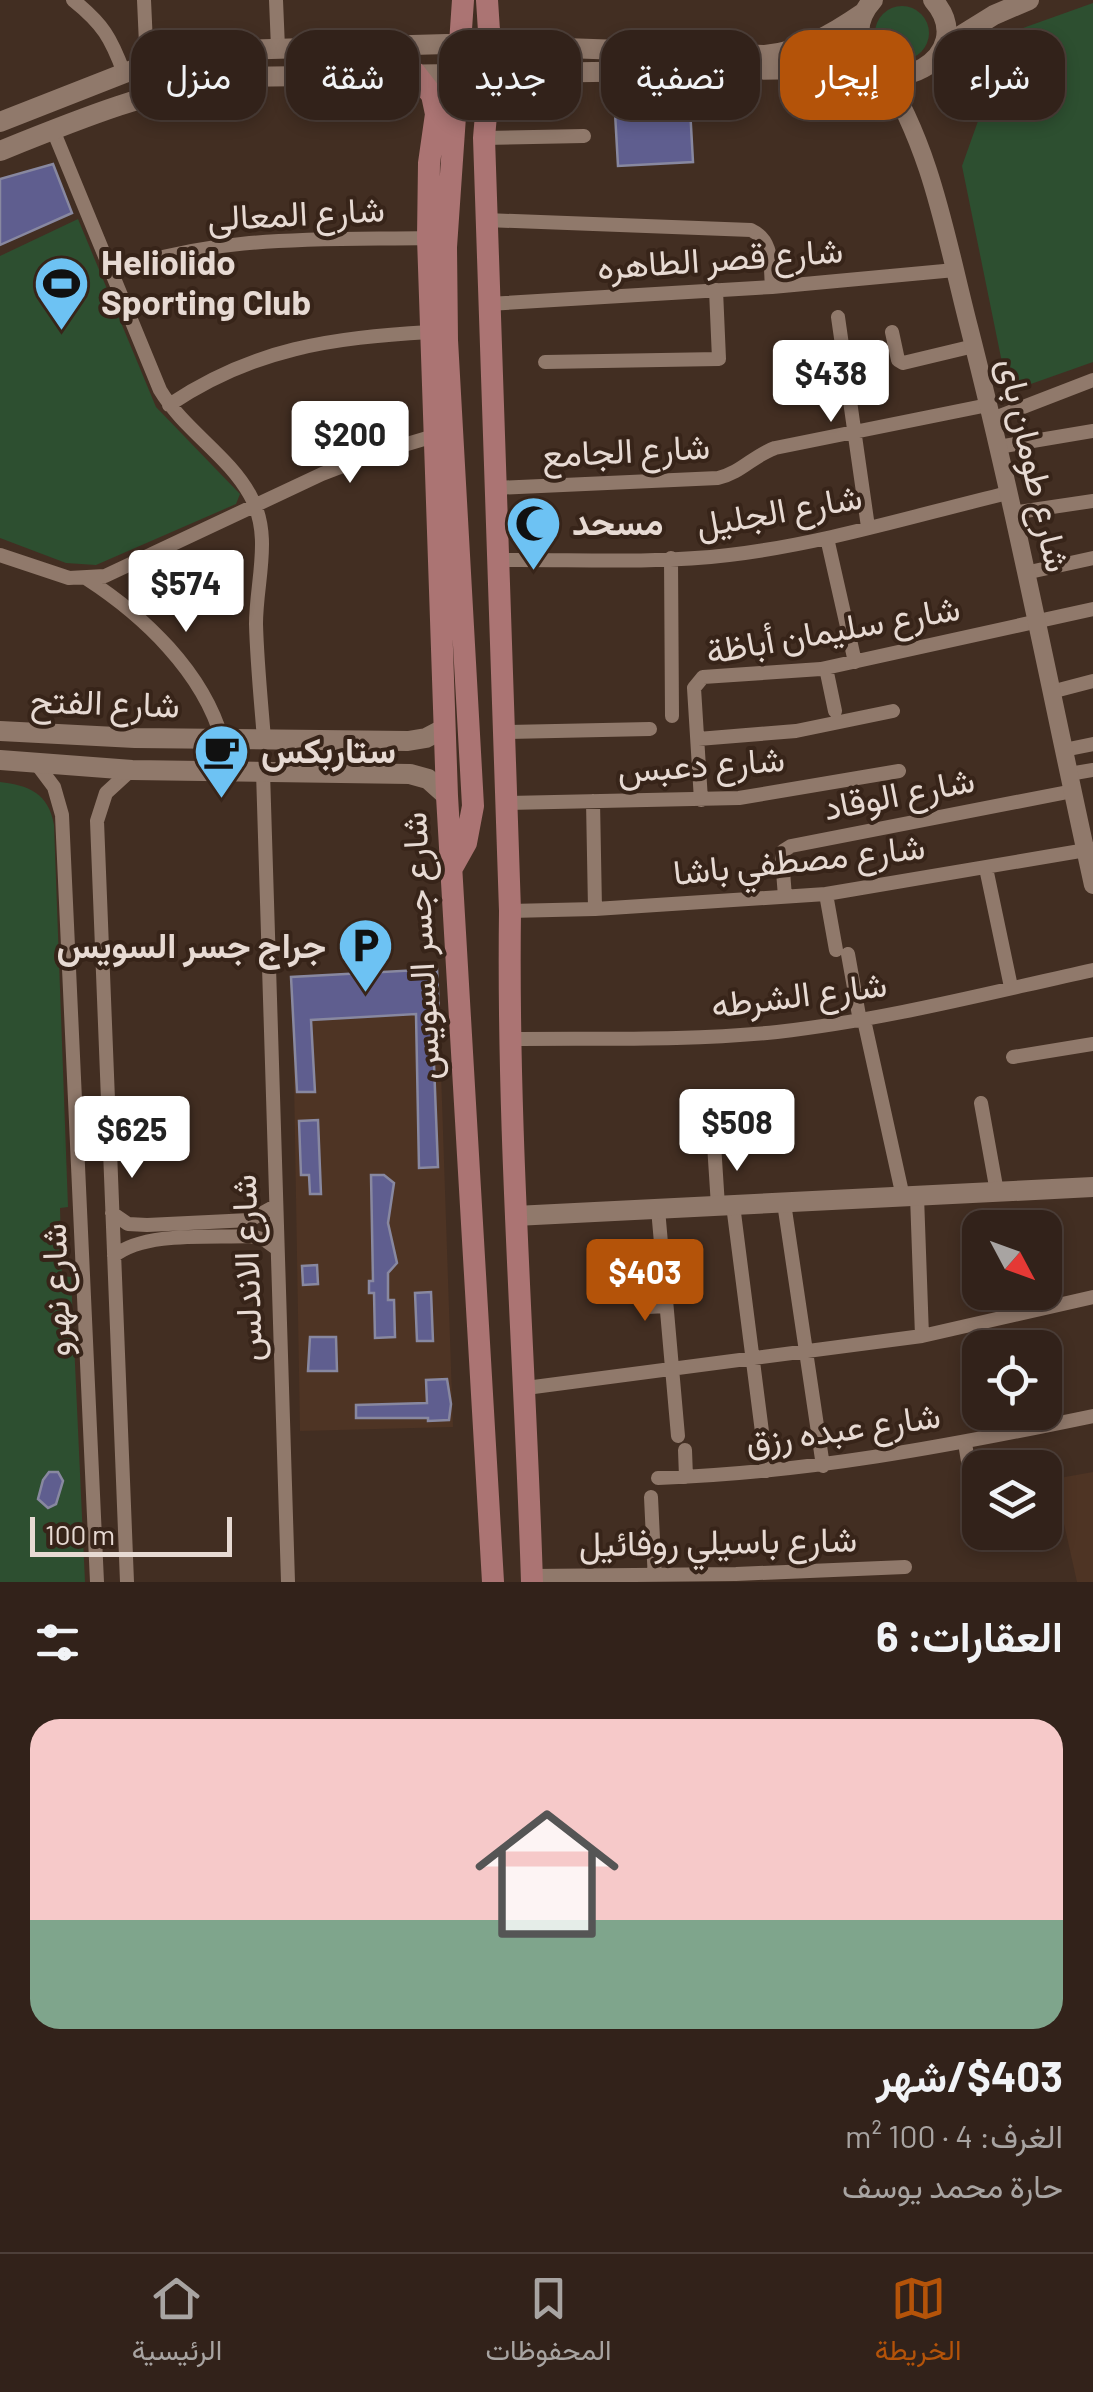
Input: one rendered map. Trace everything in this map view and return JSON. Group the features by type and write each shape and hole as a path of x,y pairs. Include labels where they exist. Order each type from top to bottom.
{"main road":[{"path":"933,0 946,22 945,30"},
{"path":"970,30 1029,0"},
{"path":"458,6 475,24 484,6"},
{"path":"450,30 458,6"},
{"path":"452,868 466,843 473,806 447,340 461,65 458,6"},
{"path":"484,6 455,199 487,804 496,830 508,844"},
{"path":"581,49 764,56 818,42 868,6"},
{"path":"859,30 868,6"},
{"path":"266,49 439,44"},
{"path":"581,71 780,70"},
{"path":"0,122 131,71"},
{"path":"0,152 148,95 214,80 286,74"},
{"name":"شارع جسر السويس","path":"419,78 432,96 436,114 428,238 444,728 493,1582"},
{"path":"432,132 447,119 460,117 473,122 484,138"},
{"path":"486,120 488,304 510,911 508,1039 532,1579"},
{"name":"شارع الفتح","path":"0,731 135,738 408,740 426,738 444,728"},
{"path":"132,770 135,738"},
{"path":"406,774 412,758 408,740"},
{"name":"شارع الفتح","path":"0,760 132,770 406,774 428,780 447,796"},
{"path":"515,1216 1093,1187"}],"street":[{"path":"73,0 111,38 124,73"},
{"path":"144,0 145,30"},
{"path":"276,0 278,48"},
{"name":"شارع طومان باى","path":"910,120 925,156 990,412 1089,849 1093,884"},
{"path":"53,130 155,380 169,404 238,478 256,507 263,538 256,628 264,739"},
{"path":"484,138 584,136"},
{"path":"486,220 751,230 768,244 772,287"},
{"name":"شارع المعالى","path":"111,273 173,253 226,244 428,238"},
{"name":"شارع قصر الطاهره","path":"488,304 772,287 954,270"},
{"path":"545,362 718,360 721,356 716,290"},
{"path":"838,317 868,527"},
{"path":"169,404 231,369 285,350 354,336 430,332"},
{"path":"892,332 898,360 903,363 974,346"},
{"path":"990,412 1093,380"},
{"name":"شارع الجامع","path":"495,488 718,478 735,473 768,450 854,432 990,412"},
{"path":"998,447 1093,431"},
{"path":"0,555 60,576 88,579 112,574 350,463 434,436"},
{"name":"شارع الجليل","path":"498,560 730,555 827,538 1008,493"},
{"path":"1012,514 1093,501"},
{"path":"827,538 855,662"},
{"path":"671,558 672,716"},
{"path":"1025,573 1093,558"},
{"path":"88,579 134,613 174,654 206,702 222,739"},
{"name":"شارع سليمان أباظة","path":"701,800 694,688 702,677 826,668 1093,610"},
{"path":"826,668 835,711"},
{"path":"1051,692 1093,680"},
{"path":"698,739 796,732 893,710"},
{"path":"504,732 650,729"},
{"path":"1064,750 1093,744"},
{"name":"شارع نهرو","path":"36,763 56,792 62,815 97,1582"},
{"name":"شارع نهرو","path":"127,1582 98,821 106,793 132,770"},
{"path":"1071,783 1093,770"},
{"name":"شارع دعبس","path":"506,802 701,800 773,794 899,771"},
{"name":"شارع الاندلس","path":"263,772 288,1582"},
{"name":"شارع الوقاد","path":"785,897 782,858 788,847 1071,783"},
{"path":"593,801 595,909"},
{"name":"شارع مصطفي باشا","path":"510,911 826,894 1089,849"},
{"path":"986,868 1012,988"},
{"path":"826,894 910,1197 922,1336"},
{"name":"شارع الشرطه","path":"508,1039 703,1037 862,1021 1093,970"},
{"path":"1014,1058 1093,1044"},
{"path":"981,1103 998,1192"},
{"path":"714,1144 753,1360 767,1471"},
{"path":"81,1186 96,1180 110,1186"},
{"path":"784,1203 823,1466"},
{"path":"112,1213 124,1222 142,1226 250,1220 274,1206"},
{"path":"658,1209 671,1370 686,1477"},
{"path":"114,1256 130,1245 148,1241 251,1236 276,1248"},
{"path":"86,1285 100,1292 114,1284"},
{"path":"526,1388 922,1336 1093,1297"},
{"path":"648,1307 666,1306"},
{"name":"شارع عبده رزق","path":"658,1478 823,1466 965,1443 1093,1416"},
{"path":"965,1443 966,1450"},
{"path":"651,1497 655,1579"},
{"name":"شارع باسيلي روفائيل","path":"532,1579 655,1579 906,1566"}],"shaded area":[{"path":"439,1013 453,1427 300,1431 293,1021"},
{"path":"1093,1472 1093,1582 1077,1582 1062,1515 1062,1478"}],"green space":[{"path":"1093,3 1093,362 1008,392 962,166 978,120 1065,120 1065,30 1023,28"},
{"path":"902,6 921,14 927,23 927,43 914,57 914,30 876,30 883,14"},
{"name":"Heliolido Sporting Club","path":"78,219 156,407 240,494 236,504 96,565 66,563 0,538 0,256"},
{"path":"0,782 36,793 48,806 54,825 68,1207 60,1208 62,1276 71,1277 85,1582 0,1582"}],"building":[{"path":"615,120 691,120 693,162 618,166"},
{"path":"53,164 72,213 0,245 0,179"},
{"name":"جراج جسر السويس","path":"437,969 439,1013 432,1013 438,1167 419,1168 416,1014 311,1020 315,1092 297,1092 291,977"},
{"path":"318,1120 321,1194 310,1194 309,1175 301,1175 299,1121"},
{"path":"371,1175 384,1175 394,1183 388,1223 397,1263 388,1273 388,1300 394,1300 395,1337 375,1338 374,1293 369,1293 369,1281 373,1281"},
{"path":"317,1265 318,1284 303,1285 302,1266"},
{"path":"431,1292 433,1341 417,1341 415,1293"},
{"path":"310,1337 336,1337 337,1371 308,1371"},
{"path":"447,1379 449,1420 356,1418 356,1405 427,1403 426,1380"},
{"path":"49,1472 58,1472 63,1481 56,1504 48,1508 38,1499"}],"place":[{"name":"Heliolido Sporting Club","path":"62,332"},
{"name":"مسحد","path":"533,572"},
{"name":"ستاربكس","path":"222,800"},
{"name":"جراج جسر السويس","path":"365,995"}]}
